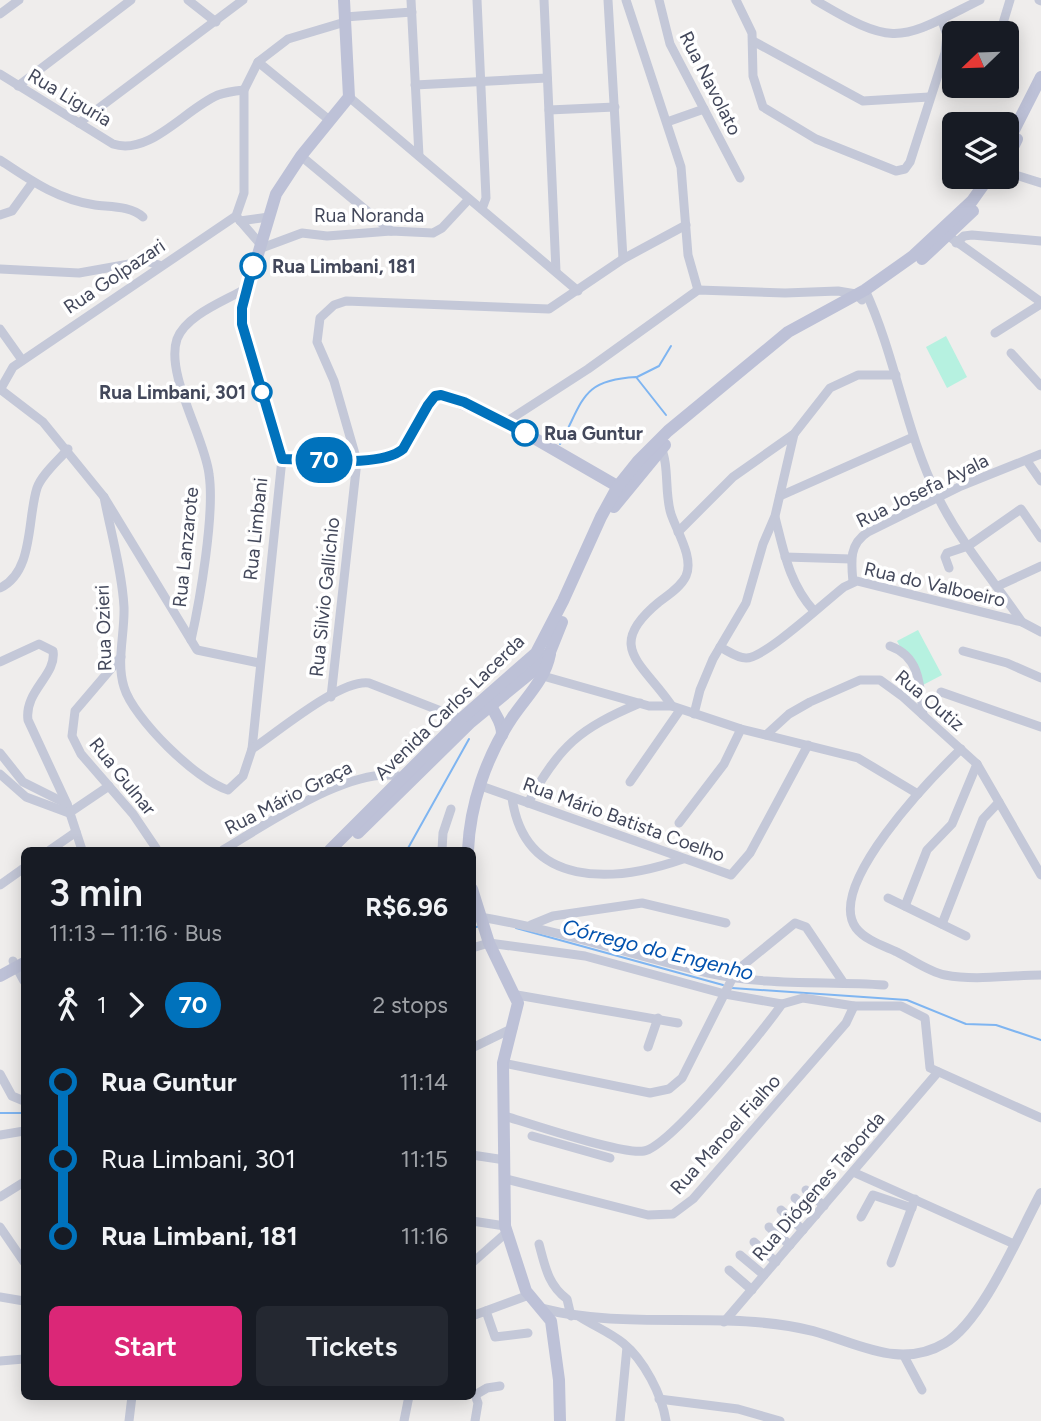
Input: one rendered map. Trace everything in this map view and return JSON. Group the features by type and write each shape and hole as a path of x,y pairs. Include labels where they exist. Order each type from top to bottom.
{"main road":[{"path":"344,0 349,97"},
{"path":"1019,120 1041,76"},
{"path":"1019,136 1041,93"},
{"name":"Rua Limbani","path":"282,459 242,324 245,289 276,194 328,119 349,97"},
{"name":"Avenida Carlos Lacerda","path":"948,237 980,189"},
{"name":"Avenida Carlos Lacerda","path":"534,667 587,543 622,489 660,445 802,331 900,277 948,237 972,212 988,189"},
{"path":"282,459 357,461 400,452 435,396 452,397 506,422 622,489"},
{"name":"Avenida Carlos Lacerda","path":"333,847 465,721 492,704 550,652 595,542 622,489"},
{"path":"469,847 481,786 512,717 536,682 534,667"},
{"path":"492,704 512,717"},
{"path":"492,704 500,719 502,736"},
{"name":"Avenida Carlos Lacerda","path":"344,847 406,779"},
{"path":"478,915 517,995 517,1011 503,1063 506,1230 529,1295 544,1309 553,1328 560,1421"},
{"path":"0,969 20,962"},
{"path":"0,976 20,962"}],"street":[{"path":"0,14 19,0"},
{"path":"18,86 131,0"},
{"path":"188,0 216,22"},
{"path":"79,123 243,0"},
{"path":"411,0 419,156"},
{"path":"477,0 486,198 482,209"},
{"path":"544,0 556,271"},
{"path":"608,0 623,259"},
{"path":"626,0 684,181 688,255 698,290"},
{"name":"Rua Navolato","path":"660,0 667,39 740,178"},
{"path":"736,0 753,41 753,76 758,99 765,109 816,139 896,171 907,168 929,97 942,68"},
{"path":"820,1 866,28 894,35 920,30 981,0"},
{"path":"1004,21 1010,0"},
{"path":"238,218 244,192 244,90 258,62 288,39 345,19 412,12"},
{"path":"753,41 863,101 929,97"},
{"path":"258,62 328,119"},
{"name":"Rua Liguria","path":"0,74 113,144 133,146 218,95 244,90"},
{"path":"415,85 547,78"},
{"path":"349,97 578,291"},
{"path":"549,110 615,107"},
{"path":"667,122 704,109"},
{"path":"301,156 391,231"},
{"path":"0,160 33,183 70,200 132,210 143,217"},
{"path":"1019,176 1041,183"},
{"path":"0,215 12,211 33,183"},
{"name":"Rua Noranda","path":"260,247 302,233 327,236 391,231 438,231 469,199"},
{"path":"238,218 269,217"},
{"path":"238,218 260,247"},
{"name":"Rua Golpazari","path":"0,389 13,367 22,360 159,265 238,218"},
{"name":"Rua Silvio Gallichio","path":"331,696 357,461 334,381 317,342 317,325 326,311 346,301 359,301 541,311 556,306 623,259 686,225"},
{"path":"948,237 972,235 1041,241"},
{"path":"948,237 1023,286 1041,303 995,333"},
{"path":"0,270 69,273 146,261 159,265"},
{"name":"Rua Lanzarote","path":"191,639 206,534 209,473 179,376 176,343 179,334 195,319 245,289"},
{"path":"506,422 698,290 785,293 838,290 863,295 896,375 913,437 938,498 1022,622"},
{"path":"0,329 22,360"},
{"path":"1011,353 1041,386"},
{"name":"Rua Golpazari","path":"0,370 13,367"},
{"path":"678,532 733,477 794,434 819,400 838,383 858,375 896,375"},
{"path":"0,389 43,422 68,449 104,496 200,652 259,663"},
{"path":"694,714 702,683 746,603 763,544 775,516 794,434"},
{"path":"780,496 913,437"},
{"path":"660,445 670,510 687,558 686,576 643,615 629,639 635,658 676,708"},
{"path":"0,588 18,574 38,485 68,449"},
{"name":"Rua Josefa Ayala","path":"851,559 854,546 862,536 938,498 1041,454"},
{"name":"Rua Limbani","path":"252,749 282,459"},
{"path":"1027,461 1041,481"},
{"name":"Rua Ozieri","path":"104,496 123,598 123,685 138,716 182,760 226,790 234,788 243,776 252,749"},
{"path":"949,568 945,555 968,546 1021,509 1041,538"},
{"path":"775,516 796,587 814,611"},
{"path":"785,557 851,559 853,582"},
{"path":"998,586 1041,566"},
{"name":"Rua do Valboeiro","path":"720,647 739,656 754,657 853,582 1022,622 1041,632"},
{"path":"0,662 39,644 53,651 53,661 32,695 27,715 68,808 81,847"},
{"path":"890,646 909,657 919,674 923,715"},
{"path":"963,651 1007,663 1041,678"},
{"name":"Rua Gulnar","path":"121,657 90,690 72,720 75,744 155,847"},
{"path":"534,667 653,707 676,708 741,729 858,758 918,794"},
{"name":"Rua Outiz","path":"766,734 789,714 810,702 868,679 886,684 977,764 1041,874"},
{"path":"252,749 349,685 369,683 465,721"},
{"path":"941,692 1041,727"},
{"path":"528,803 554,761 579,733 640,703"},
{"path":"630,782 676,708"},
{"path":"679,823 724,764 741,729"},
{"name":"Rua Mário Batista Coelho","path":"481,786 730,875 737,871 760,835 807,745"},
{"path":"961,749 918,794 877,847 855,886 850,909 856,928 867,937 940,974 977,977 1041,975"},
{"path":"0,753 23,782 68,808"},
{"path":"905,906 927,850 952,824 977,764"},
{"path":"0,774 26,797 68,808 109,786"},
{"name":"Rua Mário Graça","path":"228,847 349,782 378,774 406,779"},
{"path":"512,798 516,819 527,842 549,862 568,872 647,870 683,859"},
{"path":"942,924 983,820 999,802"},
{"path":"442,847 443,833 451,809"},
{"path":"54,847 76,832"},
{"path":"1,884 21,870"},
{"path":"888,898 966,936"},
{"path":"530,926 553,916 642,903 726,923"},
{"path":"478,915 732,978 884,985"},
{"path":"503,1063 650,1093 666,1090 675,1085 686,1070 732,978 754,953 790,926 800,923 843,982"},
{"path":"476,946 489,940 585,956 782,1004 803,998 854,1006 901,1006 922,1013 927,1024 928,1062 938,1072 1041,1118"},
{"path":"517,995 678,1023"},
{"path":"505,1116 628,1151 655,1147 680,1124 782,1004"},
{"name":"Rua Manoel Fialho","path":"506,1179 648,1215 673,1214 692,1199 846,1023 854,1006"},
{"path":"648,1047 658,1018"},
{"path":"476,1046 513,1028"},
{"name":"Rua Diógenes Taborda","path":"724,1322 938,1072"},
{"path":"0,1074 4,1090 21,1100"},
{"path":"552,1144 553,1130"},
{"path":"0,1135 21,1132"},
{"path":"532,1136 552,1144 611,1158"},
{"path":"476,1156 505,1160"},
{"path":"853,1172 913,1204 1014,1244"},
{"path":"0,1197 21,1184"},
{"path":"806,1190 824,1206"},
{"path":"544,1309 575,1316 724,1322 804,1330 886,1354 904,1356 931,1350 965,1328 1041,1193"},
{"path":"861,1217 873,1195 913,1204"},
{"path":"795,1198 816,1215"},
{"path":"891,1264 913,1204"},
{"path":"781,1210 803,1230"},
{"path":"476,1222 506,1230"},
{"path":"0,1227 21,1258"},
{"path":"769,1227 790,1245"},
{"path":"476,1259 506,1230"},
{"path":"754,1242 776,1262"},
{"path":"539,1244 546,1272 558,1292 567,1299 575,1316 627,1347 642,1366 659,1399 666,1421"},
{"path":"740,1255 764,1275"},
{"path":"729,1270 752,1290"},
{"path":"476,1315 529,1295"},
{"path":"0,1297 21,1300"},
{"path":"486,1311 495,1336 528,1333"},
{"path":"620,1421 627,1347"},
{"path":"904,1356 922,1390"},
{"path":"0,1361 21,1359"},
{"path":"476,1393 500,1386"},
{"path":"475,1421 478,1403 476,1398"},
{"path":"659,1399 728,1407 780,1421"},
{"path":"129,1421 132,1400"},
{"path":"404,1421 409,1400"}],"green space":[{"path":"946,336 967,377 947,388 926,347"},
{"path":"918,630 942,675 921,686 897,641"}],"waterway":[{"path":"637,377 659,366 671,346"},
{"path":"560,444 586,395 594,388 618,379 636,377 666,415"},
{"path":"409,847 469,739"},
{"name":"Córrego do Engenho","path":"476,927 480,926"},
{"name":"Córrego do Engenho","path":"516,928 723,985"},
{"name":"Córrego do Engenho","path":"732,988 907,1000 966,1024 996,1025 1041,1040"},
{"name":"Córrego do Engenho","path":"0,1113 21,1113"}],"bus line":[{"name":"70","path":"253,266 245,289 242,324 282,459 357,461 396,454 403,449 431,401 435,396 441,395 464,402 525,433"}],"place":[{"name":"Rua Limbani, 181","path":"253,266"},
{"name":"Rua Limbani, 301","path":"262,392"},
{"name":"Rua Guntur","path":"525,433"}]}
